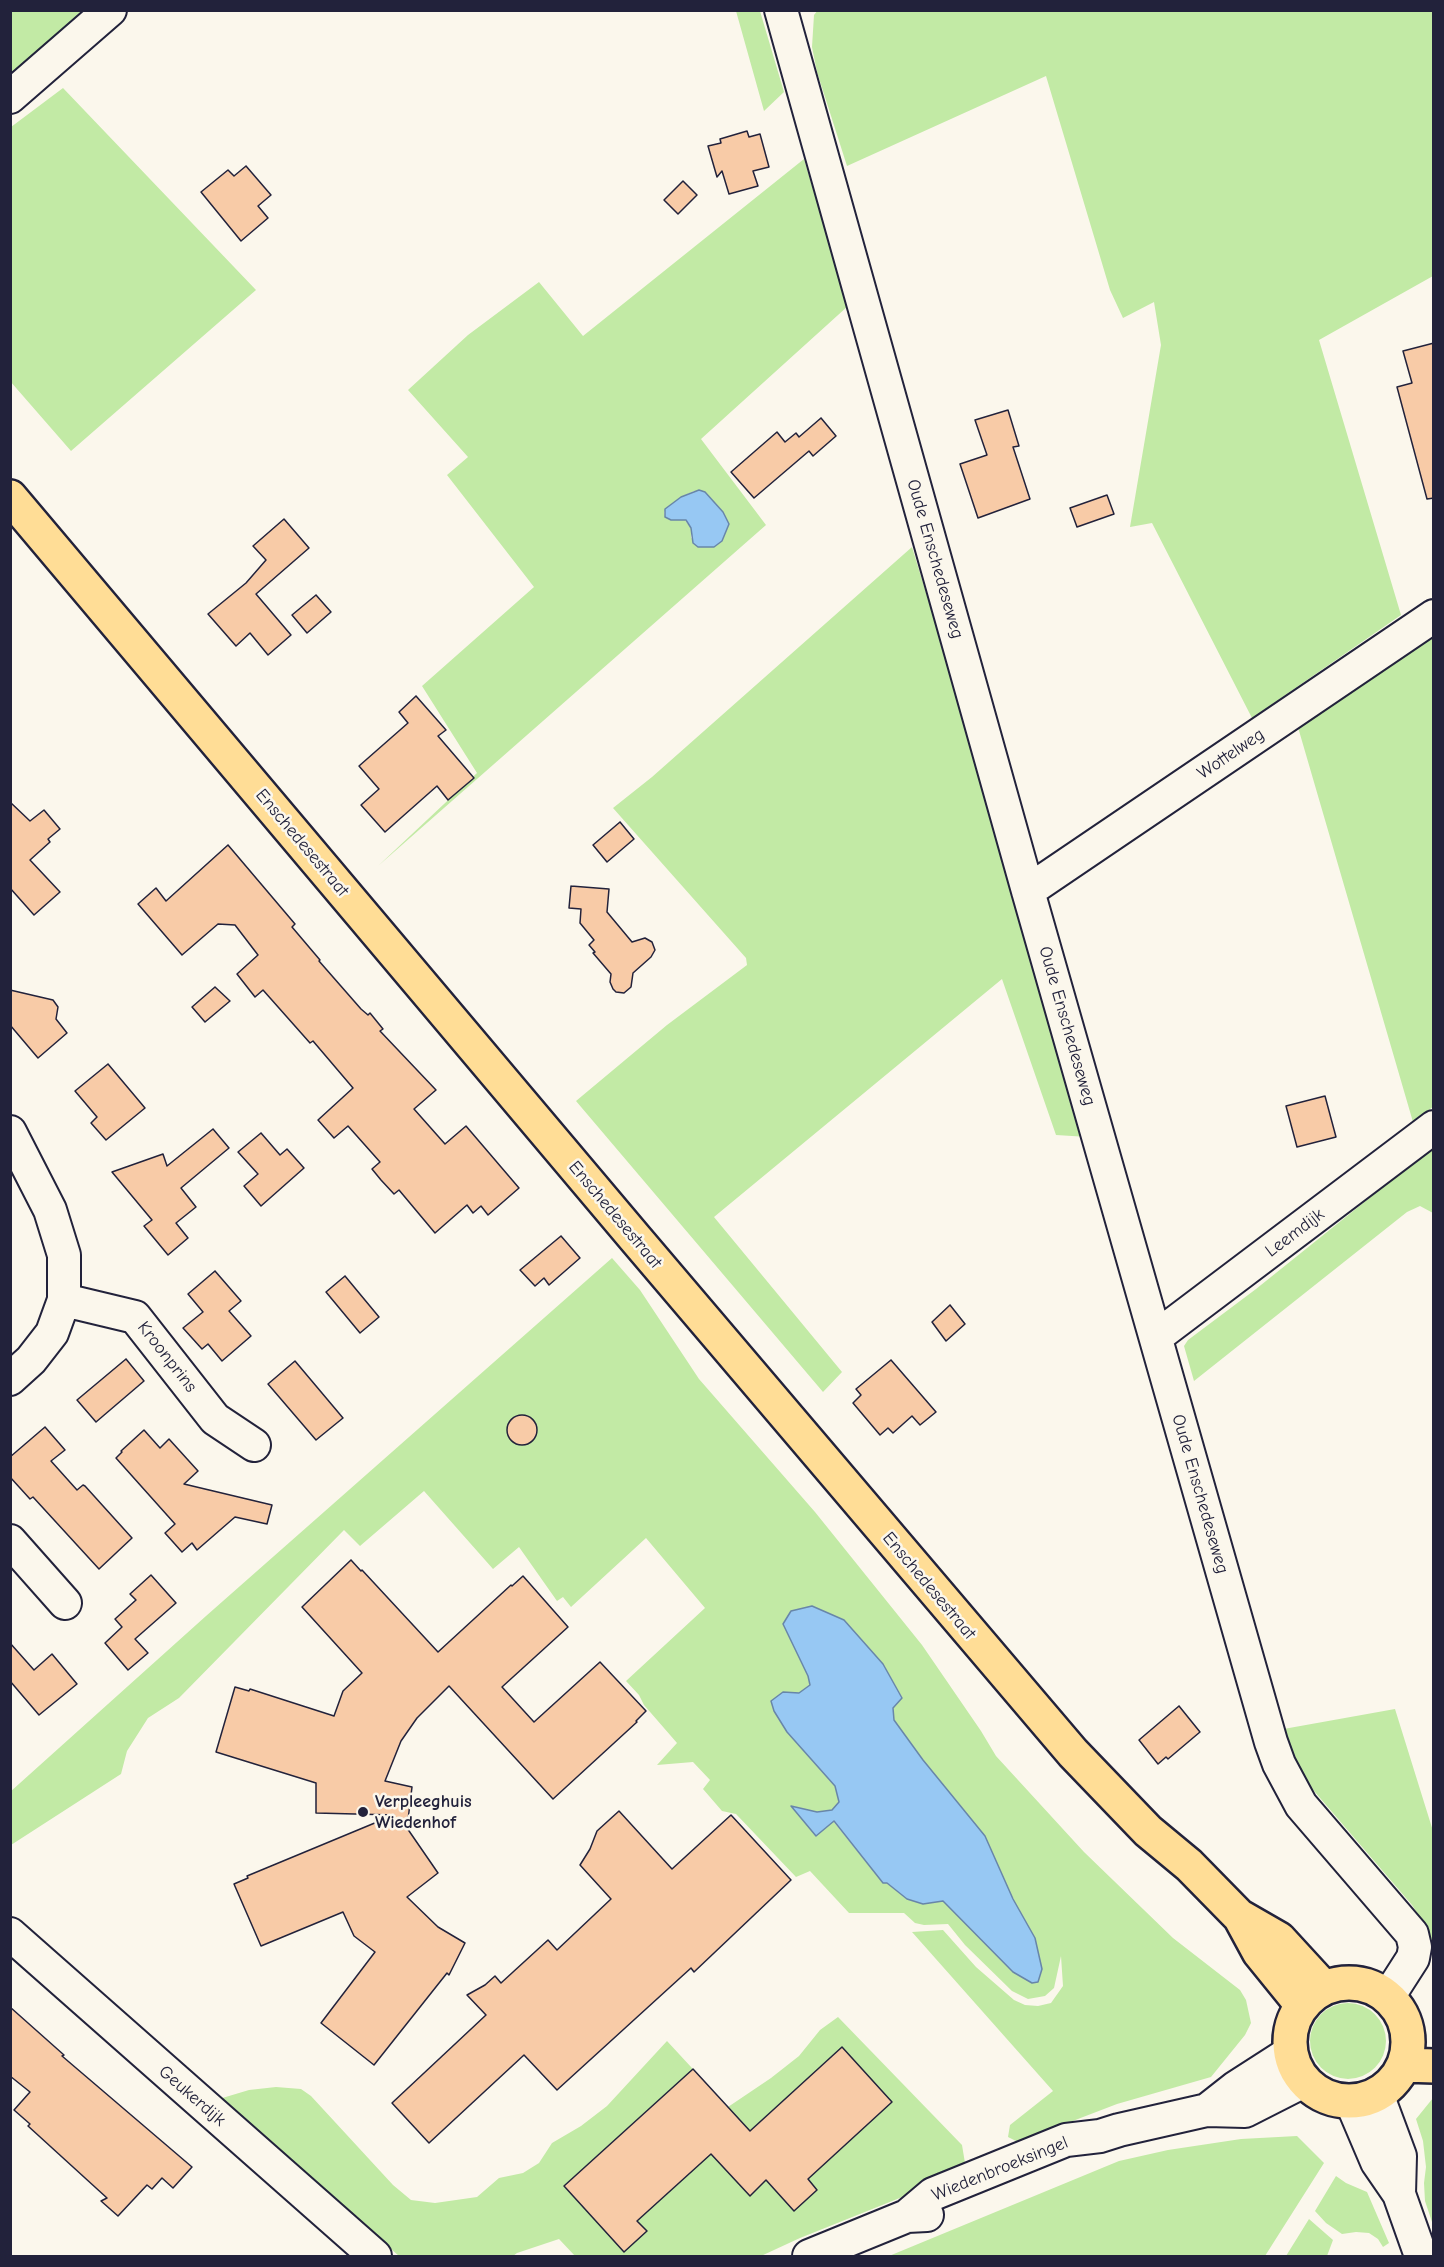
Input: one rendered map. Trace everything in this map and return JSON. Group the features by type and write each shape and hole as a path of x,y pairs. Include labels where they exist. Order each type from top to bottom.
{"main road":[{"name":"Enschedesestraat","path":"10,496 1046,1722 1107,1791 1148,1831 1189,1865 1239,1916 1259,1952 1313,1997"},
{"path":"1340,1983 1357,1983 1388,1996 1397,2007 1420,2050 1398,2077 1364,2098 1338,2101 1314,2090 1297,2067 1290,2036 1294,2019 1313,1997 1340,1983"}],"street":[{"path":"10,97 110,10"},
{"name":"Oude Enschedeseweg","path":"781,10 1028,891 1279,1764 1301,1805 1412,1934 1415,1947 1413,1958 1388,1996"},
{"name":"Wottelweg","path":"1028,891 1434,616"},
{"name":"Leemdijk","path":"1156,1337 1434,1127"},
{"path":"10,1132 50,1210 64,1255 64,1300 52,1333 31,1360 10,1379"},
{"name":"Kroonprins","path":"64,1300 135,1317 215,1419 254,1445"},
{"path":"10,1541 65,1603"},
{"name":"Geukerdijk","path":"10,1934 375,2256"},
{"name":"Wiedenbroeksingel","path":"810,2256 907,2216 927,2215 957,2205 1073,2156 1100,2136 1207,2110 1235,2088 1297,2067"},
{"path":"1364,2098 1377,2162 1399,2194 1421,2256"}],"green space":[{"path":"818,10 1433,11 1433,276 1319,340 1401,615 1252,718 1152,523 1130,527 1161,345 1154,302 1123,318 1110,290 1046,76 847,166 817,72 812,47 814,15"},
{"path":"11,11 94,11 11,85"},
{"path":"736,11 760,11 784,92 764,111"},
{"path":"63,88 256,290 71,451 10,381 11,127"},
{"path":"804,159 848,306 701,439 766,525 378,866 477,773 422,686 534,587 447,475 468,457 408,390 468,335 539,282 583,336","holes":["694,491 705,492 723,512 729,524 722,541 714,547 691,538 691,528 685,520 671,520 665,517 664,512 681,497"]},
{"path":"912,547 1026,919 1088,1137 1056,1135 1002,979 714,1217 842,1372 823,1392 576,1101 667,1025 747,965 746,958 613,808 652,777"},
{"path":"1433,623 1434,1106 1413,1122 1295,717"},
{"path":"1433,1147 1433,1213 1420,1206 1407,1212 1194,1381 1184,1346 1188,1340 1256,1289"},
{"path":"612,1258 640,1290 699,1379 815,1512 922,1645 996,1756 1084,1852 1173,1938 1240,1990 1246,2000 1251,2023 1245,2035 1211,2077 1117,2104 1018,2142 1008,2137 1010,2125 1053,2091 912,1932 943,1930 976,1967 1014,2000 1025,2005 1038,2006 1051,2003 1063,1986 1061,1956 1054,1988 1045,1996 1028,1999 1012,1991 965,1945 948,1924 915,1923 904,1913 849,1913 810,1871 796,1877 736,1814 722,1811 703,1789 710,1780 693,1762 657,1765 677,1743 626,1681 705,1608 646,1538 571,1607 563,1597 557,1601 519,1547 493,1569 424,1491 360,1546 344,1530 179,1698 148,1718 127,1751 121,1774 11,1845 10,1792","holes":["844,1620 883,1664 902,1697 893,1708 894,1720 923,1760 1013,1899 1035,1938 960,1916 943,1900 923,1904 907,1899 887,1883 883,1883 833,1821 816,1836 792,1806 817,1812 832,1810 839,1803 835,1786 787,1732 783,1692 799,1694 810,1685 808,1676 783,1624"]},
{"path":"1395,1709 1433,1831 1433,1946 1430,1944 1423,1922 1412,1905 1296,1770 1278,1730"},
{"path":"1348,2003 1362,2006 1375,2014 1383,2027 1386,2041 1383,2055 1375,2068 1362,2076 1348,2079 1334,2076 1321,2068 1313,2055 1310,2041 1313,2027 1321,2014 1334,2006"},
{"path":"838,2017 962,2145 966,2169 962,2173 761,2256 575,2256 559,2239 513,2256 399,2256 219,2099 249,2090 276,2087 301,2089 311,2096 393,2185 411,2200 435,2203 477,2197 499,2178 523,2173 539,2163 552,2143 581,2126 607,2106 667,2041 728,2107 799,2056 820,2030"},
{"path":"1433,2098 1433,2225 1425,2201 1426,2167 1423,2141 1416,2119"},
{"path":"1297,2136 1324,2163 1265,2256 889,2256 1119,2161 1168,2150 1241,2139"},
{"path":"1336,2176 1367,2192 1389,2243 1383,2247 1378,2239 1369,2233 1342,2234 1326,2223 1315,2211"},
{"path":"1309,2219 1333,2240 1327,2256 1286,2256"}],"water":[{"path":"699,490 705,492 723,512 729,524 722,541 714,547 698,547 693,543 691,528 686,520 671,520 665,517 665,509 681,497"},
{"path":"812,1606 844,1620 883,1664 902,1698 893,1708 894,1720 923,1760 985,1836 1013,1899 1035,1938 1042,1969 1038,1982 1032,1983 1013,1972 943,1901 923,1904 907,1899 887,1883 883,1883 834,1821 816,1836 791,1806 817,1812 832,1810 839,1802 835,1786 787,1732 774,1711 771,1701 783,1692 799,1693 810,1685 808,1676 783,1624 791,1611"}],"building":[{"path":"747,131 749,137 760,134 769,167 753,171 758,186 729,194 722,171 717,177 708,146 721,143 720,139"},
{"path":"246,166 271,195 258,206 268,218 241,241 201,192 228,170 234,176"},
{"path":"683,181 697,195 678,214 664,200"},
{"path":"1434,343 1434,498 1427,499 1397,387 1412,383 1403,351"},
{"path":"1008,410 1019,446 1013,447 1030,499 978,518 960,464 987,455 975,420"},
{"path":"821,418 836,436 813,456 809,451 754,498 731,472 777,432 785,442 796,433 799,437"},
{"path":"1107,495 1114,514 1077,527 1070,508"},
{"path":"284,519 309,548 256,594 291,635 268,655 250,633 236,646 208,614 246,583 266,560 253,546"},
{"path":"316,595 331,612 307,633 292,615"},
{"path":"416,696 446,730 438,736 474,778 448,800 437,786 385,832 361,805 379,789 359,766 408,723 399,712"},
{"path":"10,802 30,821 44,810 60,829 48,839 50,842 30,860 60,892 34,915 10,888"},
{"path":"620,822 634,839 607,862 593,845"},
{"path":"228,845 295,924 292,927 319,961 361,1009 368,1015 370,1013 383,1029 380,1031 436,1090 414,1109 445,1144 466,1126 519,1188 488,1215 481,1206 473,1213 467,1205 435,1233 399,1190 394,1194 372,1169 380,1162 348,1126 334,1138 318,1120 353,1088 313,1041 310,1043 263,990 255,997 237,974 258,955 235,925 218,924 182,955 138,904 156,888 166,901"},
{"path":"571,886 609,889 607,912 632,942 645,938 652,942 655,950 651,957 633,973 631,987 624,993 613,989 610,982 611,974 593,953 595,952 589,945 594,940 580,923 581,909 569,908"},
{"path":"215,987 230,1001 205,1022 192,1007"},
{"path":"10,990 53,1000 58,1007 56,1019 67,1033 38,1058 10,1025"},
{"path":"108,1064 145,1108 106,1140 91,1123 97,1117 75,1091"},
{"path":"1325,1096 1336,1137 1297,1147 1286,1106"},
{"path":"213,1129 229,1148 181,1188 196,1207 176,1223 188,1238 168,1255 144,1226 152,1220 112,1172 163,1154 167,1166"},
{"path":"261,1133 280,1155 287,1149 304,1168 261,1206 244,1186 258,1174 238,1152"},
{"path":"561,1236 580,1258 549,1285 544,1278 535,1286 520,1270"},
{"path":"215,1271 241,1301 229,1311 251,1336 222,1361 208,1344 202,1349 183,1328 203,1312 188,1294"},
{"path":"345,1276 379,1317 360,1333 326,1292"},
{"path":"950,1305 965,1324 946,1341 932,1322"},
{"path":"126,1359 144,1381 96,1422 77,1400"},
{"path":"891,1360 936,1412 920,1425 912,1416 893,1433 888,1428 880,1435 853,1403 861,1395 856,1389"},
{"path":"295,1361 343,1418 316,1440 268,1384"},
{"path":"522,1415 533,1419 537,1430 533,1441 522,1445 511,1441 507,1430 511,1419"},
{"path":"45,1427 65,1450 51,1461 77,1490 85,1486 132,1538 99,1569 33,1497 30,1499 10,1477 10,1457"},
{"path":"144,1430 160,1448 169,1439 198,1471 184,1484 272,1505 267,1524 235,1517 197,1550 192,1543 182,1552 165,1533 175,1524 116,1458"},
{"name":"Verpleeghuis Wiedenhof","path":"351,1560 438,1652 523,1576 568,1627 502,1687 534,1722 600,1662 646,1711 637,1722 553,1799 449,1686 417,1718 401,1741 385,1781 412,1787 407,1828 438,1873 407,1897 438,1927 465,1943 449,1975 447,1973 374,2065 321,2023 375,1952 354,1936 343,1912 261,1946 234,1884 248,1878 247,1876 394,1815 316,1813 316,1783 216,1752 235,1687 249,1691 250,1689 334,1716 343,1691 362,1673 302,1607"},
{"path":"151,1575 176,1603 135,1639 148,1653 128,1670 105,1643 122,1627 115,1619 136,1600 130,1594"},
{"path":"10,1643 34,1670 52,1654 77,1684 39,1715 10,1681"},
{"path":"1179,1706 1200,1732 1168,1759 1166,1757 1158,1764 1139,1740"},
{"path":"619,1811 672,1869 731,1815 791,1880 694,1972 691,1968 557,2090 524,2055 429,2143 392,2103 486,2015 467,1995 485,1985 495,1976 501,1983 548,1940 557,1950 611,1899 580,1865 597,1831"},
{"path":"10,2007 64,2055 62,2056 192,2167 173,2188 162,2178 152,2189 147,2185 118,2216 101,2201 107,2198 28,2126 30,2124 14,2110 30,2092 10,2076"},
{"path":"842,2047 892,2102 808,2179 817,2190 794,2211 766,2180 750,2196 711,2154 637,2221 647,2231 624,2252 564,2186 693,2069 750,2131"}],"place":[{"name":"Verpleeghuis Wiedenhof","path":"363,1812"}]}
